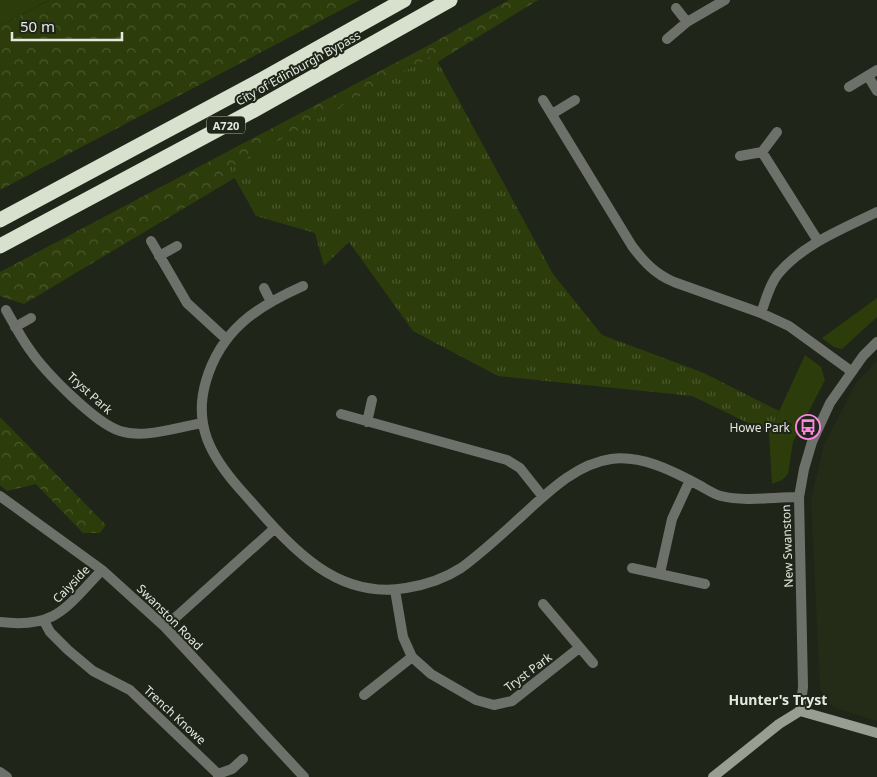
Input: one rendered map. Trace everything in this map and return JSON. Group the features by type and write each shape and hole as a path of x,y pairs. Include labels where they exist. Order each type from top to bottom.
{"highway":[{"name":"City of Edinburgh Bypass","path":"0,220 261,80 404,0"},
{"name":"City of Edinburgh Bypass","path":"0,246 258,108 450,0"}],"main road":[{"path":"713,777 779,724 800,711 877,733"}],"street":[{"path":"667,39 687,22 725,0"},
{"path":"676,8 687,22"},
{"path":"849,87 877,70"},
{"path":"868,76 877,91"},
{"path":"543,100 632,246 646,265 660,276 674,282 761,313 790,326 851,371"},
{"path":"552,114 575,100"},
{"path":"740,156 762,152 777,132"},
{"path":"762,152 818,241"},
{"path":"761,313 770,288 778,275 793,260 818,241 877,212"},
{"path":"152,241 187,303 226,338"},
{"path":"159,256 176,246"},
{"path":"303,286 270,300 226,338 212,361 202,394 203,423 209,446 224,470 298,553 328,576 359,587 395,590 428,584 460,569 543,497 576,472 610,459 631,459 657,465 720,496 744,499 798,497"},
{"path":"264,288 270,300"},
{"name":"Tryst Park","path":"6,310 30,350 51,375 102,422 120,431 142,434 203,423"},
{"path":"16,327 32,318"},
{"name":"New Swanston","path":"800,711 803,687 798,497 812,442 830,403 851,371 877,342"},
{"path":"366,422 372,400"},
{"path":"341,414 507,460 520,468 543,497"},
{"path":"660,573 672,519 690,480"},
{"name":"Swanston Road","path":"0,496 102,570 165,627 304,777"},
{"path":"165,627 274,528"},
{"path":"632,568 705,584"},
{"name":"Caiyside","path":"0,622 20,625 44,621 61,613 102,570"},
{"name":"Tryst Park","path":"395,590 401,631 412,658 430,674 476,700 494,705 512,701 579,648"},
{"path":"543,604 593,663"},
{"name":"Trench Knowe","path":"44,621 50,632 68,650 93,671 130,690 218,775 232,769 243,759"},
{"path":"364,696 412,658"},
{"path":"0,772 8,777"}],"shaded area":[{"path":"877,361 877,721 835,708 826,701 820,688 811,499 824,445 856,383"}],"green space":[{"path":"0,0 49,0 0,26"},
{"path":"50,0 360,0 0,190 0,26"},
{"path":"509,0 538,0 389,92 278,152 24,304 0,296 0,272 431,44"},
{"path":"434,55 553,274 602,335 704,373 779,411 769,433 692,396 498,376 413,331 349,242 324,266 315,233 256,216 229,168"},
{"path":"877,298 877,317 842,349 834,347 822,338"},
{"path":"805,355 821,367 825,380 793,442 788,474 782,480 772,484 769,433"},
{"path":"0,417 106,525 100,533 83,533 36,484 7,491 0,485"}],"place":[{"name":"Howe Park","path":"808,427"}],"district":[{"name":"Hunter's Tryst","path":"778,699"}]}
